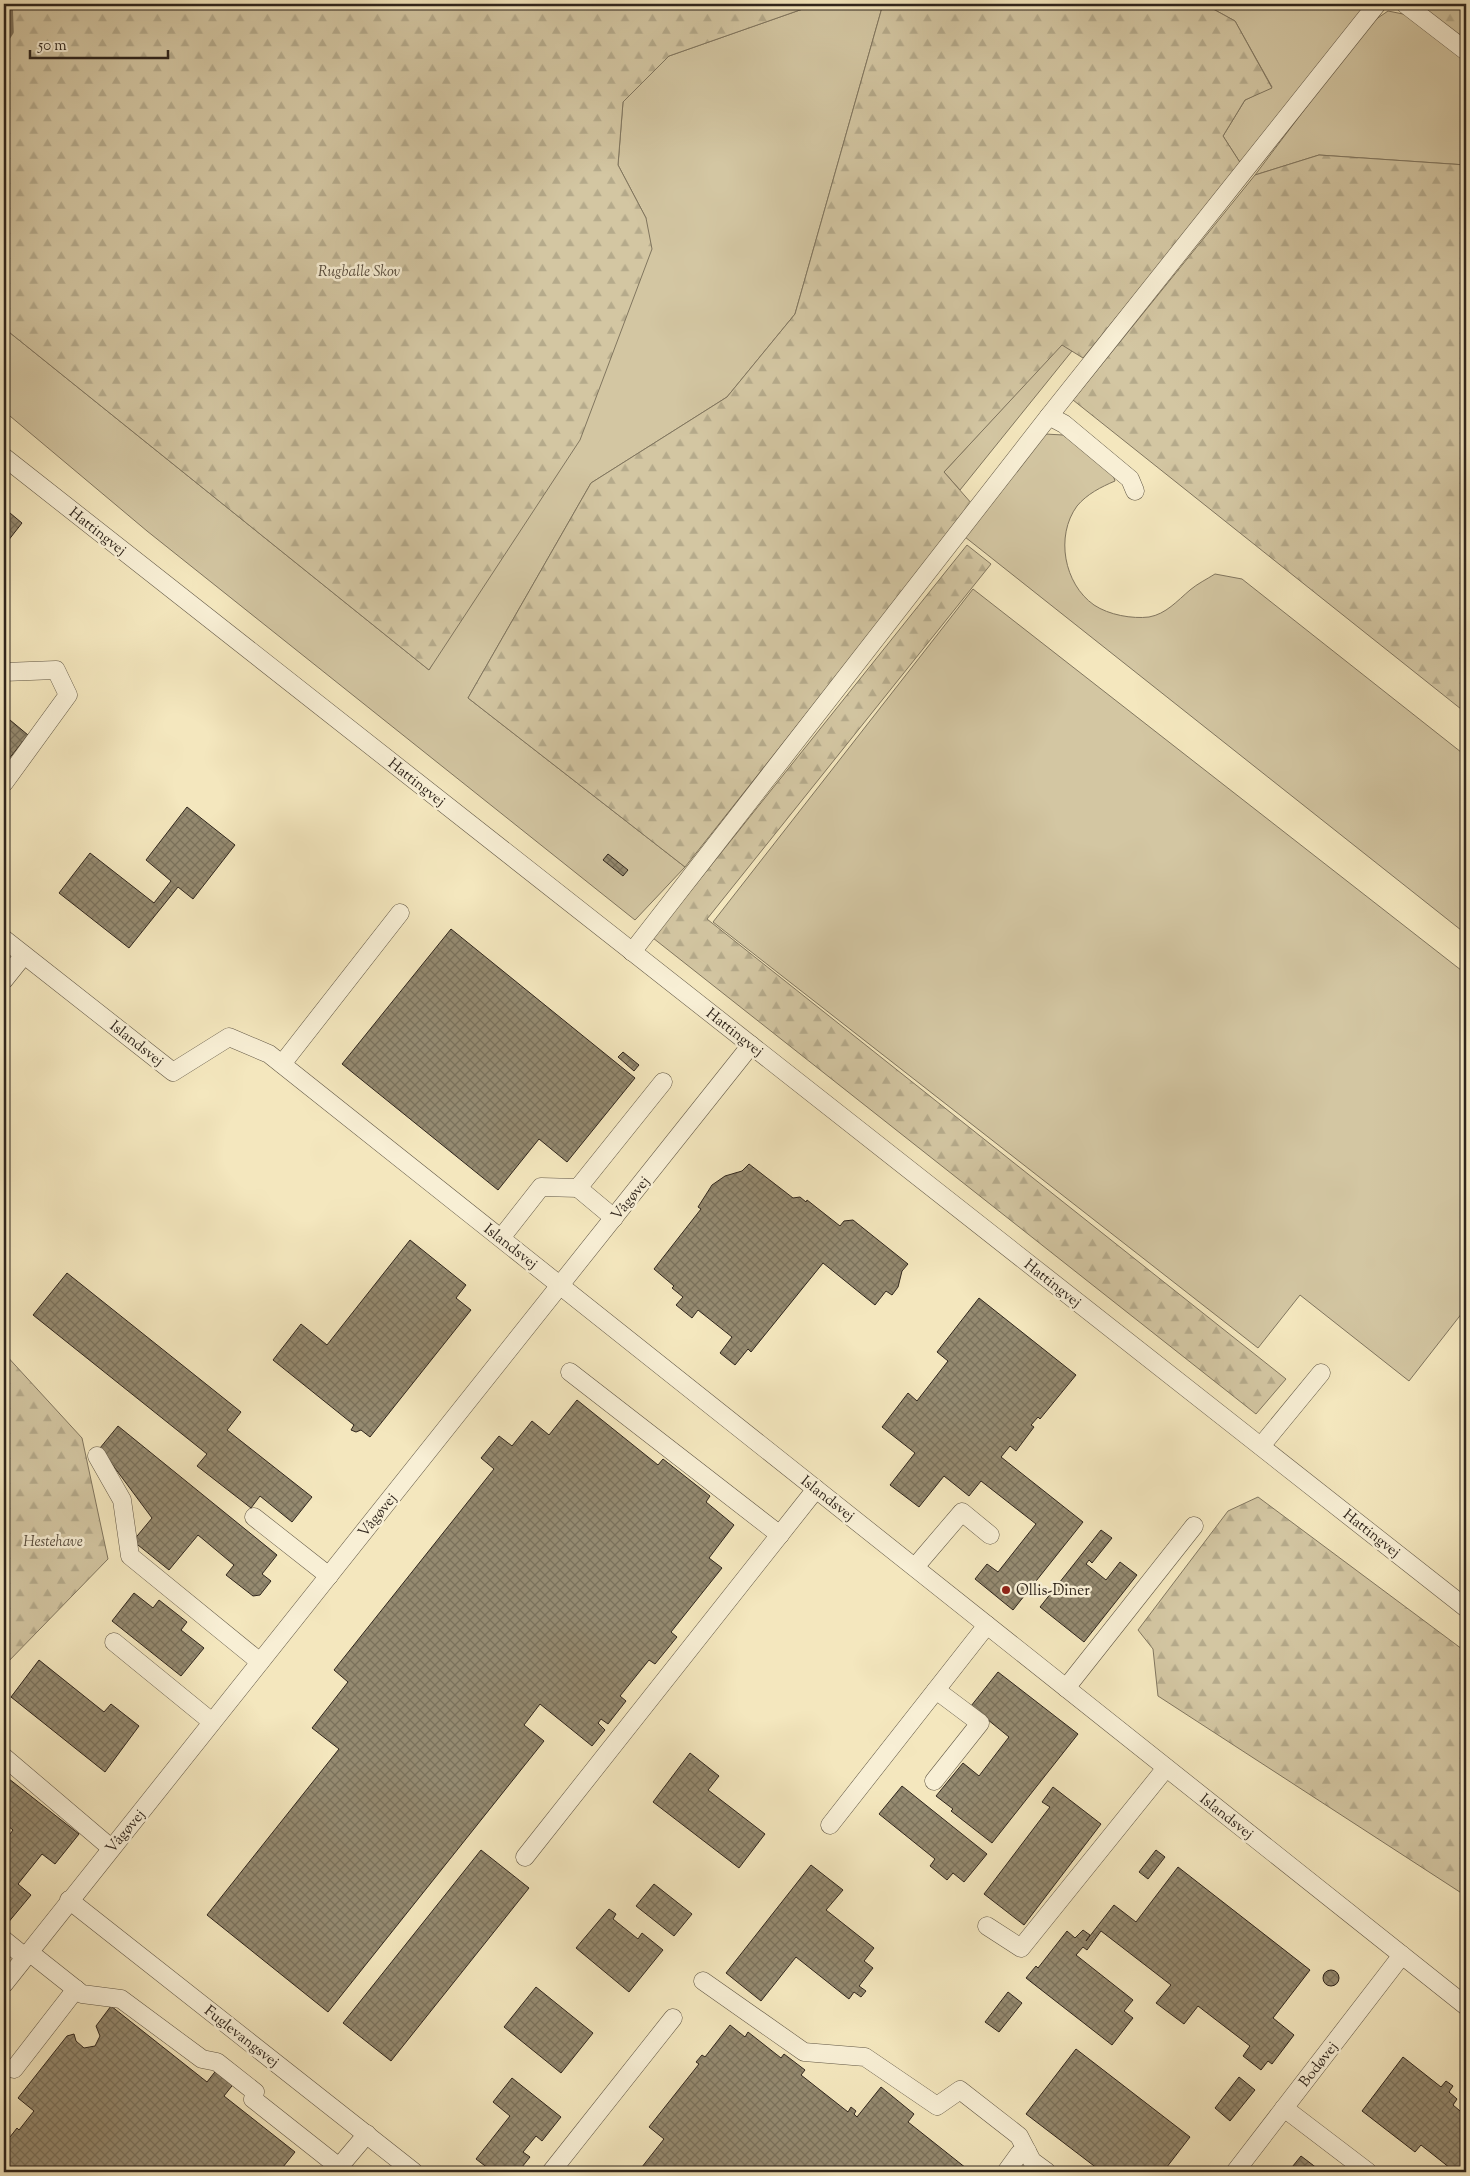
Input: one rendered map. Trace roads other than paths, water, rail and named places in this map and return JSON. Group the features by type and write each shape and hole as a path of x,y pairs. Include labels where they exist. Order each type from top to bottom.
{"street":[{"path":"632,952 1049,416 1377,4"},
{"path":"1405,4 1466,51"},
{"path":"1049,416 1064,424 1130,479 1135,491"},
{"name":"Hattingvej","path":"4,457 1466,1608"},
{"path":"4,672 56,670 68,694 4,783"},
{"path":"282,1064 400,914"},
{"name":"Islandsvej","path":"4,939 173,1072 229,1037 269,1054 1466,2006"},
{"path":"4,980 24,955"},
{"name":"Vågøvej","path":"4,1984 751,1045"},
{"path":"578,1188 663,1082"},
{"path":"501,1238 542,1187 578,1188 614,1218"},
{"path":"570,1372 780,1535"},
{"path":"1261,1446 1321,1373"},
{"path":"96,1456 122,1500 130,1556 260,1662"},
{"path":"526,1857 816,1489"},
{"path":"915,1567 962,1512 990,1535"},
{"path":"254,1518 328,1576"},
{"path":"1066,1688 1194,1526"},
{"path":"830,1825 987,1625"},
{"path":"114,1642 212,1722"},
{"path":"934,1781 980,1723 936,1690"},
{"path":"4,1757 111,1848"},
{"path":"987,1926 1021,1948 1166,1768"},
{"name":"Fuglevangsvej","path":"69,1900 414,2172"},
{"path":"4,1940 27,1954 82,1994 121,1999 202,2058 218,2062 255,2092 253,2099 337,2169 366,2134"},
{"name":"Bodøvej","path":"1235,2172 1402,1955"},
{"path":"703,1981 804,2052 865,2057 937,2106 960,2090 1019,2136 1032,2161 1047,2172"},
{"path":"14,2069 76,1989"},
{"path":"551,2172 673,2018"},
{"path":"1284,2108 1368,2172"},
{"path":"1006,2172 1019,2154 1027,2151"}],"waterway":[{"path":"4,43 11,32 10,4"}],"place":[{"name":"Ollis-Diner","path":"1006,1590"}],"park label":[{"name":"Rugballe Skov","path":"359,271"},
{"name":"Hestehave","path":"53,1541"}]}
